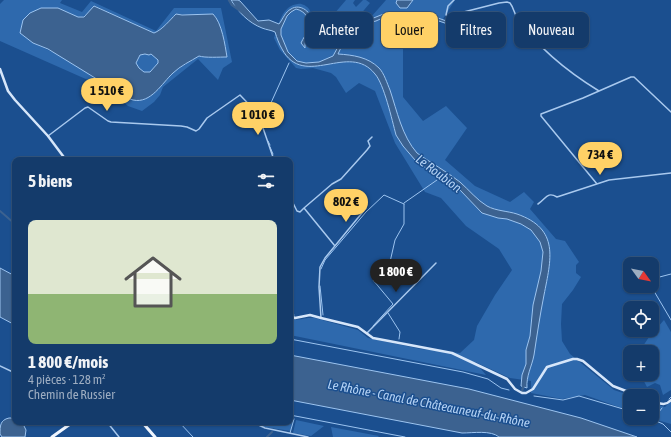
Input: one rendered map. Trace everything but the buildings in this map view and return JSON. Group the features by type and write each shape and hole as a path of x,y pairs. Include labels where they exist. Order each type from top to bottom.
{"main road":[{"path":"50,437 67,425"},
{"path":"145,425 155,437"}],"street":[{"path":"454,0 446,11 446,15 448,16 507,2 510,3 519,20 537,43 560,64 599,91"},
{"path":"0,69 8,91 14,100 48,136 64,157"},
{"path":"597,184 540,115 634,76 671,112"},
{"path":"48,136 88,107 108,121 112,122 181,126 188,127 196,131 207,118 240,95 262,118 263,128 273,157"},
{"path":"293,203 298,212 332,184 341,179 368,150 370,146 368,141 372,137"},
{"path":"538,204 550,194 557,197 621,178 671,173"},
{"path":"321,318 319,287 320,267 325,258 366,208 364,201"},
{"path":"304,208 335,246"},
{"path":"367,334 436,263"},
{"path":"293,317 310,315 358,327 373,338 457,354 470,362 507,379 514,389 522,393 526,393 533,389 548,367 577,359 583,361 613,386 623,390"},
{"path":"0,366 12,372"},
{"path":"659,404 663,405 669,403 671,400"},
{"path":"109,425 119,437"},
{"path":"258,425 265,428 308,437"}],"shaded area":[{"path":"4,0 62,0 60,3 82,12 91,1 156,31 174,8 221,8 232,62 223,68 218,80 198,59 163,87 160,95 154,102 142,111 128,106 106,88 0,41 0,4","holes":["95,6 154,33 163,27 176,14 216,17 227,57 199,56 173,72 153,94 116,83 111,79 33,43 65,11 81,17 87,14"]},
{"path":"346,0 355,0 353,3 356,7 363,0 370,3 362,12 336,12"},
{"path":"386,0 455,0 441,22 438,22 438,12 381,12 381,48 403,48 403,97 423,121 446,106 467,128 445,160 475,186 510,202 524,192 534,202 530,209 556,239 565,241 579,262 576,265 576,273 581,277 562,304 562,341 570,354 614,390 623,393 623,409 585,395 562,399 531,393 531,381 510,378 475,362 486,375 293,336 293,319 315,318 358,330 368,338 421,349 460,353 474,340 477,326 512,270 499,249 466,226 441,198 425,192 395,143 375,91 359,83 346,93 336,77 331,73 313,68 296,68 280,50 274,38 284,12 293,5 299,4 304,5 310,12 305,12 305,48 373,48 373,15"},
{"path":"151,54 158,60 158,63 150,72 143,72 136,63 140,55"},
{"path":"664,320 671,332 671,390 663,395 660,385 655,383 647,387 644,381 659,381 659,345 644,345 649,337 659,337 659,326"},
{"path":"671,401 671,424 659,421 659,405 665,407"},
{"path":"296,420 324,426 311,436 293,433"},
{"path":"260,425 292,425 291,431 264,427"},
{"path":"331,427 379,436 333,437"}],"water":[{"path":"231,0 240,1 258,21 269,20 279,24 289,10 295,7 302,8 308,12 305,12 305,14 296,9 291,12 287,16 281,29 281,35 288,52 297,61 306,63 319,62 333,56 337,48 341,48 338,54 355,56 375,64 381,70 385,78 407,139 417,153 460,182 483,204 494,209 517,214 531,220 540,228 546,237 550,258 534,355 527,379 527,388 521,386 522,375 526,364 526,350 530,336 533,305 541,271 543,252 540,242 531,230 521,224 507,219 482,213 460,190 415,160 396,135 382,86 375,74 364,65 353,62 340,62 314,66 302,66 291,60 282,49 275,32 257,26 248,20 237,9"},
{"path":"397,0 413,0 407,8 400,8 396,3"},
{"path":"94,6 154,33 163,27 176,14 213,14 221,28 227,57 199,56 176,70 151,96 139,100 129,99 111,79 100,81 48,49 33,43 20,33 23,20 30,13 41,8 58,8 78,17 84,17","holes":["151,54 158,60 158,63 150,72 144,72 136,63 140,55"]},
{"path":"381,15 381,19 373,22 373,18"},
{"path":"438,18 446,21 446,23 438,21"},
{"path":"305,35 305,48 301,43"},
{"path":"0,268 12,274 12,323 0,317"},
{"name":"Le Rhône - Canal de Châteauneuf-du-Rhône","path":"293,356 469,389 581,418 637,437 499,437 491,433 462,433 293,401"},
{"path":"12,418 12,425 24,425 26,430 25,437 2,437 0,434 0,428 2,422 6,419"}],"waterway":[{"name":"Le Roubion","path":"229,0 232,5 242,12"},
{"path":"263,125 264,121 274,111 270,105 289,63"},
{"path":"268,141 270,145"},
{"path":"270,147 273,154"},
{"path":"404,203 437,180"},
{"path":"321,269 325,260 366,212 384,195 404,204"},
{"path":"373,326 393,304 373,280 390,262 395,240 404,224 404,204"},
{"path":"0,211 12,221"},
{"path":"659,277 671,274"},
{"path":"320,286 323,315"},
{"path":"655,293 671,320"},
{"path":"388,313 400,332 399,339"},
{"path":"293,340 463,372 488,379 501,388 509,390"},
{"name":"Le Roubion","path":"522,391 524,384"},
{"path":"534,396 563,400 579,396 623,409"},
{"path":"659,412 662,408"},
{"path":"293,416 405,437"},
{"path":"659,422 671,432"},
{"path":"182,425 193,437"},
{"path":"290,433 292,425"},
{"path":"267,437 272,432"}]}
